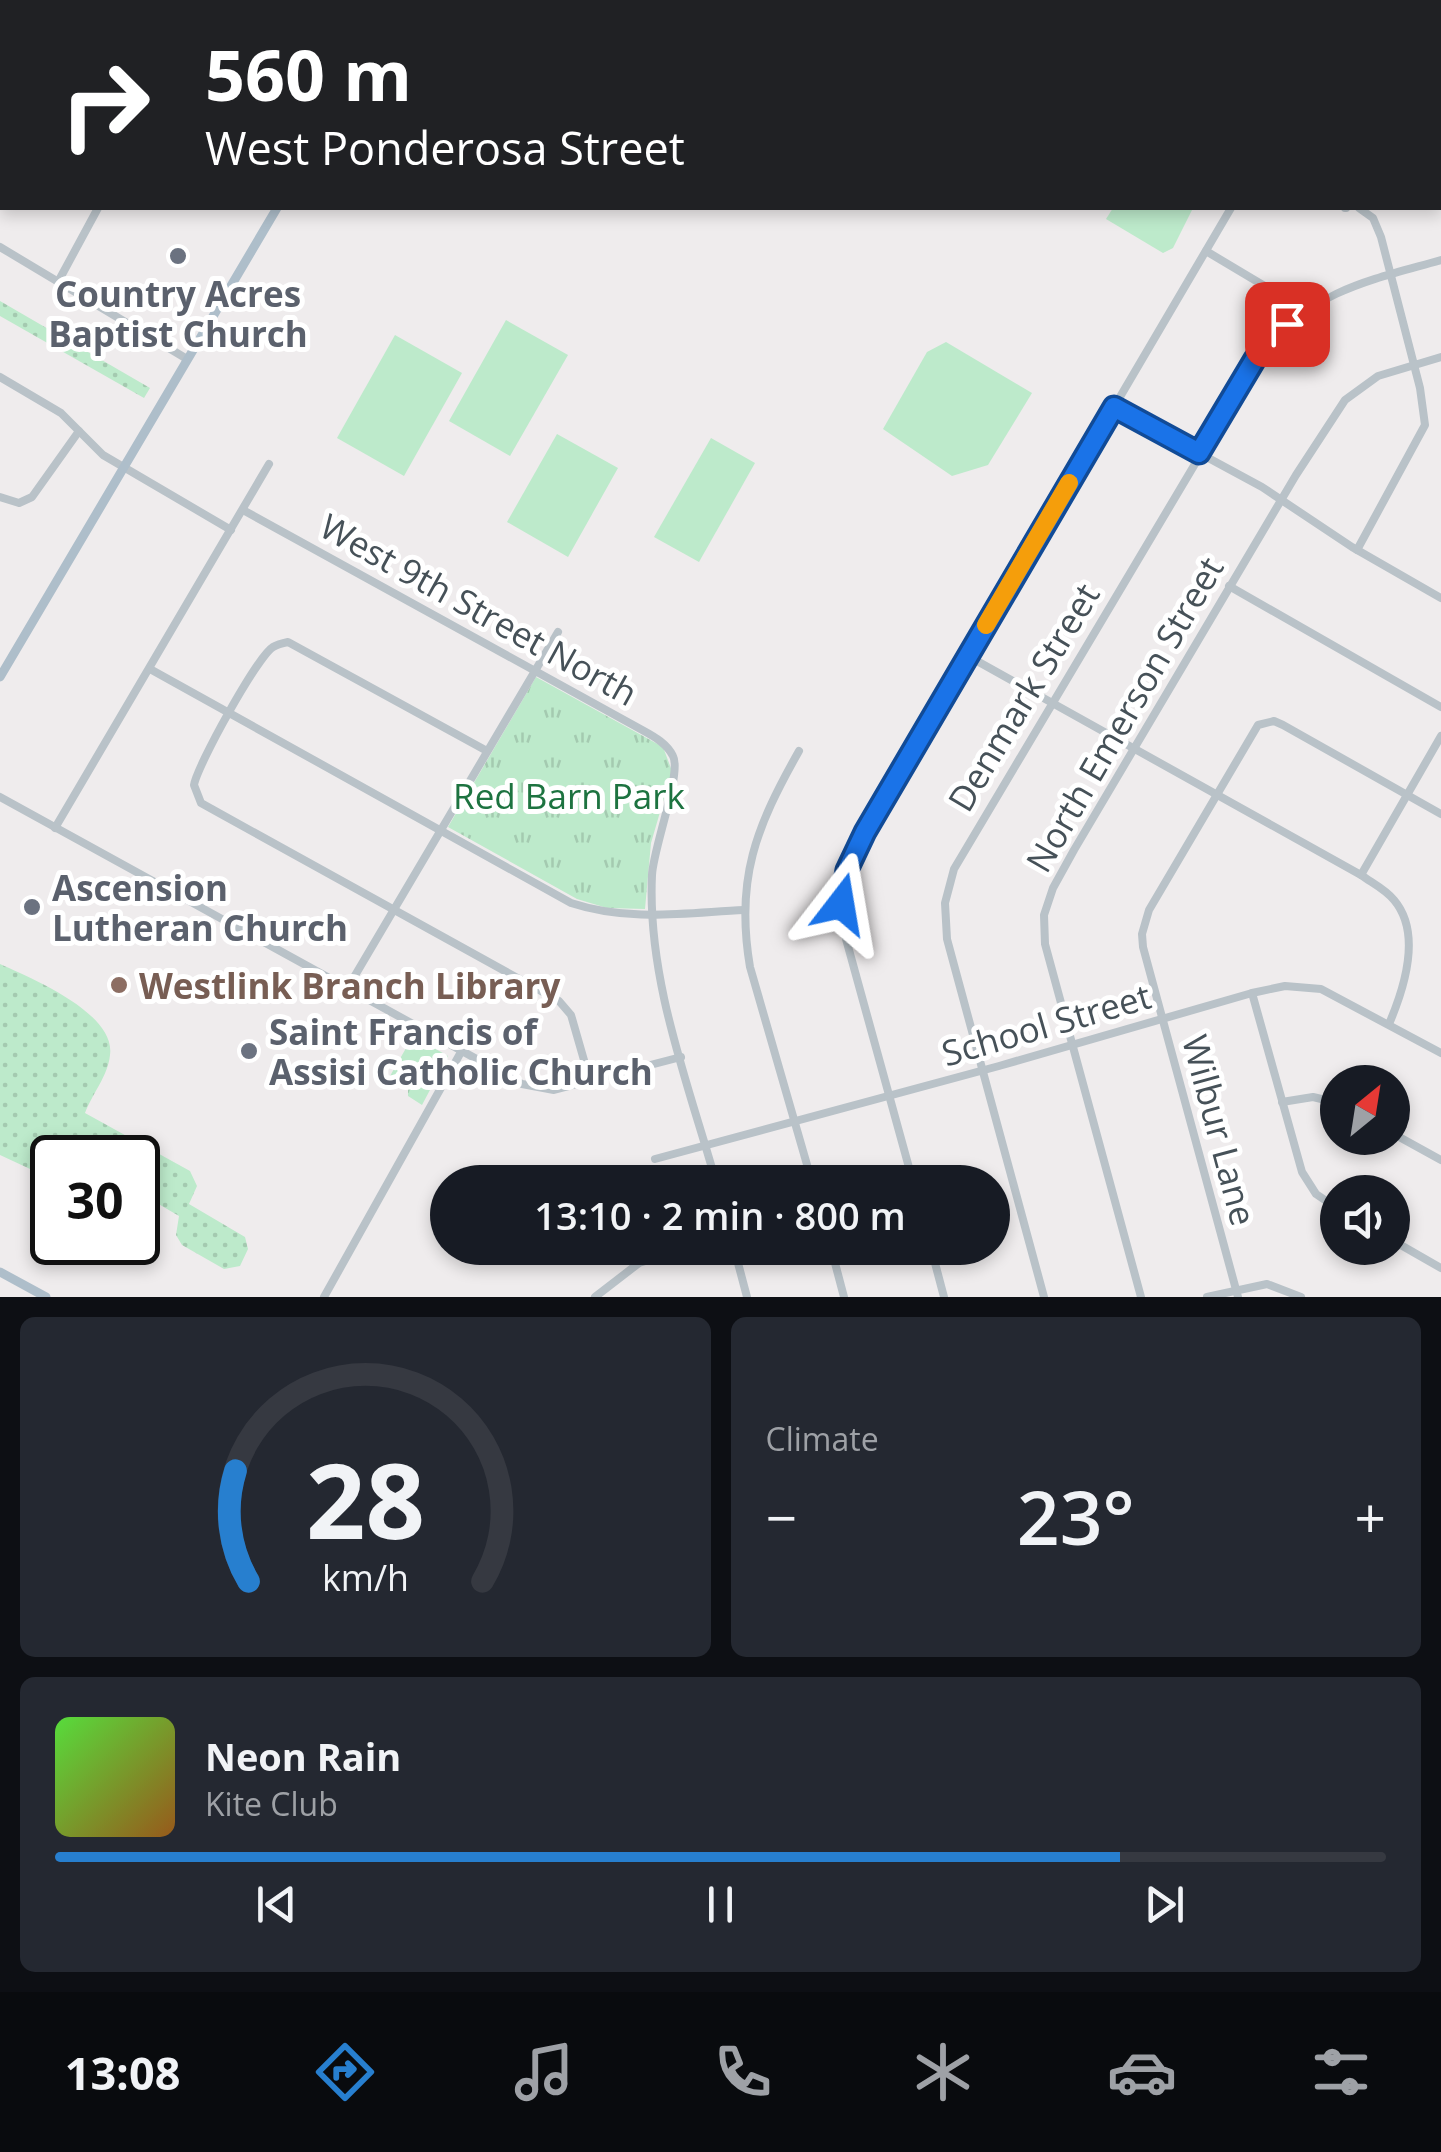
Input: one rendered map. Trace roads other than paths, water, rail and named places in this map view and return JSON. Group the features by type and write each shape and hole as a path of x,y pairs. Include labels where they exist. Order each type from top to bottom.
{"main road":[{"path":"0,677 276,210"},
{"path":"0,1272 46,1297"}],"street":[{"path":"58,282 97,210"},
{"path":"908,1165 846,939 841,904 843,886 865,832 1231,210"},
{"path":"1357,550 1425,425 1425,412 1377,225 1362,210"},
{"path":"0,247 187,359"},
{"path":"1206,250 1273,291 1297,315"},
{"name":"Denmark Street","path":"1044,1297 947,940 945,903 954,869 1255,359 1297,315 1334,292 1441,260"},
{"name":"North Emerson Street","path":"1141,1297 1045,944 1044,914 1053,888 1134,749 1281,499 1345,400 1378,376 1441,357"},
{"path":"0,377 61,413 103,455 231,530"},
{"path":"1114,407 1281,499 1357,550 1438,596 1441,584"},
{"path":"0,497 15,503 32,497 78,431"},
{"path":"55,828 270,464"},
{"name":"West 9th Street North","path":"243,510 660,740 674,757 676,768 654,853 652,915"},
{"path":"1230,586 1441,706"},
{"path":"347,989 558,632"},
{"path":"487,751 288,642 267,652 194,778 202,803 566,1006 590,1081"},
{"path":"968,656 1361,875 1396,902 1406,925 1408,959 1404,990 1389,1024"},
{"path":"150,669 571,903 604,914 744,910"},
{"name":"Wilbur Lane","path":"1238,1293 1162,1020 1144,947 1145,920 1258,725 1274,722 1406,796"},
{"path":"1361,875 1441,736"},
{"path":"798,751 754,843 744,910 750,968 807,1165"},
{"path":"1406,796 1441,814"},
{"path":"0,797 532,1088 554,1090 681,1057"},
{"path":"652,915 654,954 711,1165"},
{"name":"School Street","path":"656,1160 1252,992 1285,986 1321,989 1441,1053"},
{"path":"1252,992 1302,1172 1320,1197"},
{"path":"324,1297 461,1052"},
{"path":"1282,1102 1320,1099"},
{"path":"1410,1143 1441,1160"},
{"path":"1410,1250 1441,1268"},
{"path":"594,1297 639,1265"},
{"path":"739,1265 747,1297"},
{"path":"835,1265 844,1297"},
{"path":"935,1265 944,1297"},
{"path":"1207,1297 1267,1284 1301,1297"}],"place":[{"name":"Country Acres Baptist Church","path":"178,256"},
{"name":"Ascension Lutheran Church","path":"32,907"},
{"name":"Westlink Branch Library","path":"119,985"},
{"name":"Saint Francis of Assisi Catholic Church","path":"249,1051"}],"park label":[{"name":"Red Barn Park","path":"569,795"}]}
